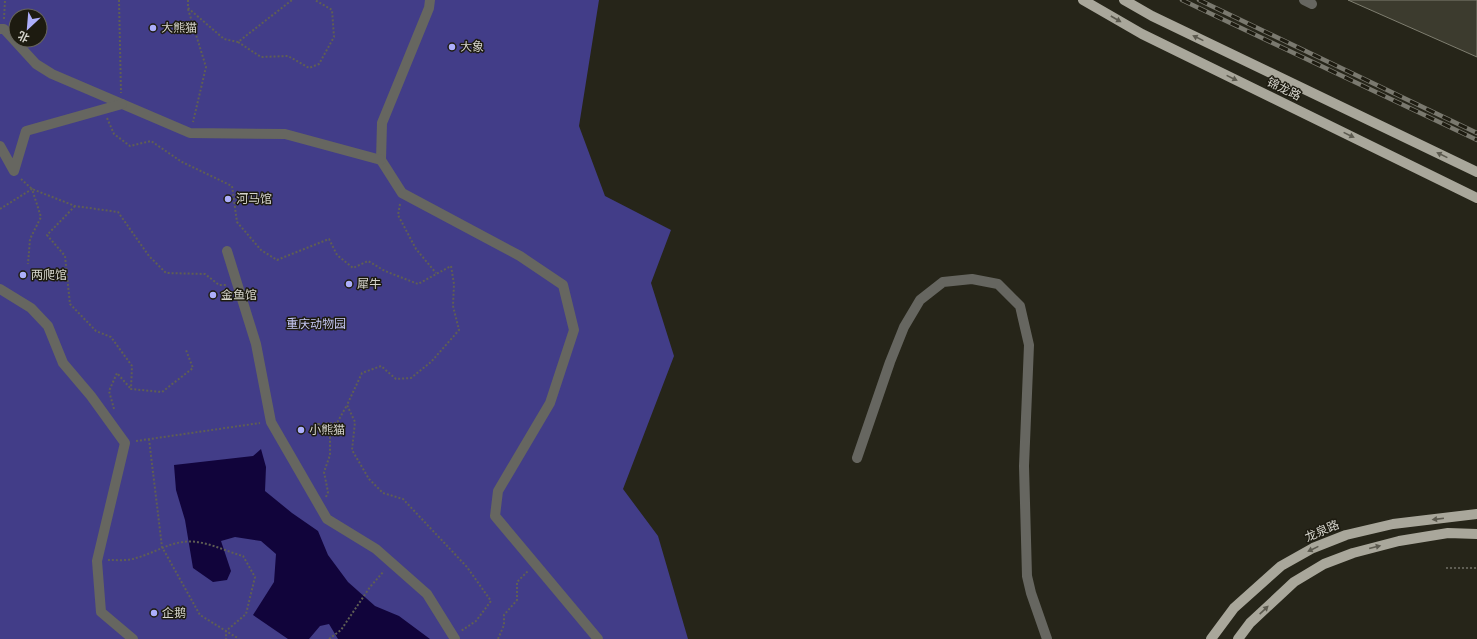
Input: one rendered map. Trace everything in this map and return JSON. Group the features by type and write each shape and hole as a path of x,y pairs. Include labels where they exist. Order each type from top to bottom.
{"main road":[{"name":"锦龙路","path":"1082,0 1142,34 1468,193 1477,199"},
{"name":"锦龙路","path":"1124,0 1152,16 1477,172"},
{"name":"龙泉路","path":"1211,639 1234,608 1281,566 1313,548 1346,535 1394,524 1477,514"},
{"path":"1238,639 1250,622 1294,582 1324,564 1353,553 1399,541 1448,533 1477,534"}],"street":[{"path":"430,0 429,8 382,123 381,160 402,193 520,256 564,285 574,330 550,403 498,491 495,516 598,639"},
{"path":"2,29 36,64 52,74 190,133 285,134 381,160"},
{"path":"14,171 26,131 122,104"},
{"path":"0,146 14,171"},
{"path":"227,251 256,344 271,422 321,510 327,519 376,549 427,594 454,637"},
{"path":"857,458 890,362 904,327 920,300 943,282 972,279 998,284 1020,306 1029,345 1024,466 1027,576 1031,594 1047,639"},
{"path":"0,289 31,308 48,326 63,363 126,443 97,560 101,612 133,639"},
{"path":"1448,533 1477,538"}],"path":[{"path":"2,29 5,0"},
{"path":"119,0 122,104 107,118 114,134 130,146 151,141 182,162 232,186 237,222 261,250 276,260 329,239 337,255 353,268 368,261 385,271 418,284 450,266 454,284 453,306 459,330 432,362 411,378 396,379 381,366 362,373 337,423 318,424 330,435 330,456 324,472 328,492 321,510"},
{"path":"188,0 188,8 206,67 190,133"},
{"path":"238,42 292,0"},
{"path":"188,8 224,39 238,42 261,57 288,56 309,68 318,64 334,37 332,10 315,0"},
{"path":"14,171 32,190 41,218 30,239 28,264"},
{"path":"32,190 75,206 118,212 149,256 166,272 205,274 220,285 238,286"},
{"path":"0,209 32,190"},
{"path":"402,193 398,216 416,249 437,274"},
{"path":"75,206 47,235 65,256 70,304 96,331 111,337 132,366 131,389"},
{"path":"116,414 109,391 117,373 131,389 162,392 193,368 186,350"},
{"path":"347,405 355,422 352,450 369,479 383,493 403,499 467,567 491,601 476,621 454,637"},
{"path":"126,443 271,422"},
{"path":"149,439 162,547 200,615 238,639"},
{"path":"97,560 135,559 162,547 184,542 206,543 243,556 255,577 246,614 226,631 226,639"},
{"path":"329,639 341,630 370,586 392,563"},
{"path":"498,639 504,625 504,615 517,600 517,582 535,564"},
{"path":"1446,568 1476,568"}],"green space":[{"name":"重庆动物园","path":"0,0 599,0 579,126 605,196 671,230 651,283 674,356 623,489 658,536 688,639 0,639"}],"shaded area":[{"path":"261,449 266,467 265,491 292,513 318,531 328,555 348,582 375,606 399,616 430,639 338,639 329,624 320,626 309,639 288,639 253,615 274,582 276,554 261,541 235,537 221,541 231,571 227,580 213,582 193,568 185,520 176,490 174,465 253,456"}],"building":[{"path":"1348,0 1477,0 1477,57"}],"railway":[{"path":"1182,0 1477,140"},
{"path":"1199,0 1477,133"}],"place":[{"name":"大熊猫","path":"153,28"},
{"name":"大象","path":"452,47"},
{"name":"河马馆","path":"228,199"},
{"name":"两爬馆","path":"23,275"},
{"name":"犀牛","path":"349,284"},
{"name":"金鱼馆","path":"213,295"},
{"name":"小熊猫","path":"301,430"},
{"name":"企鹅","path":"154,613"}]}
